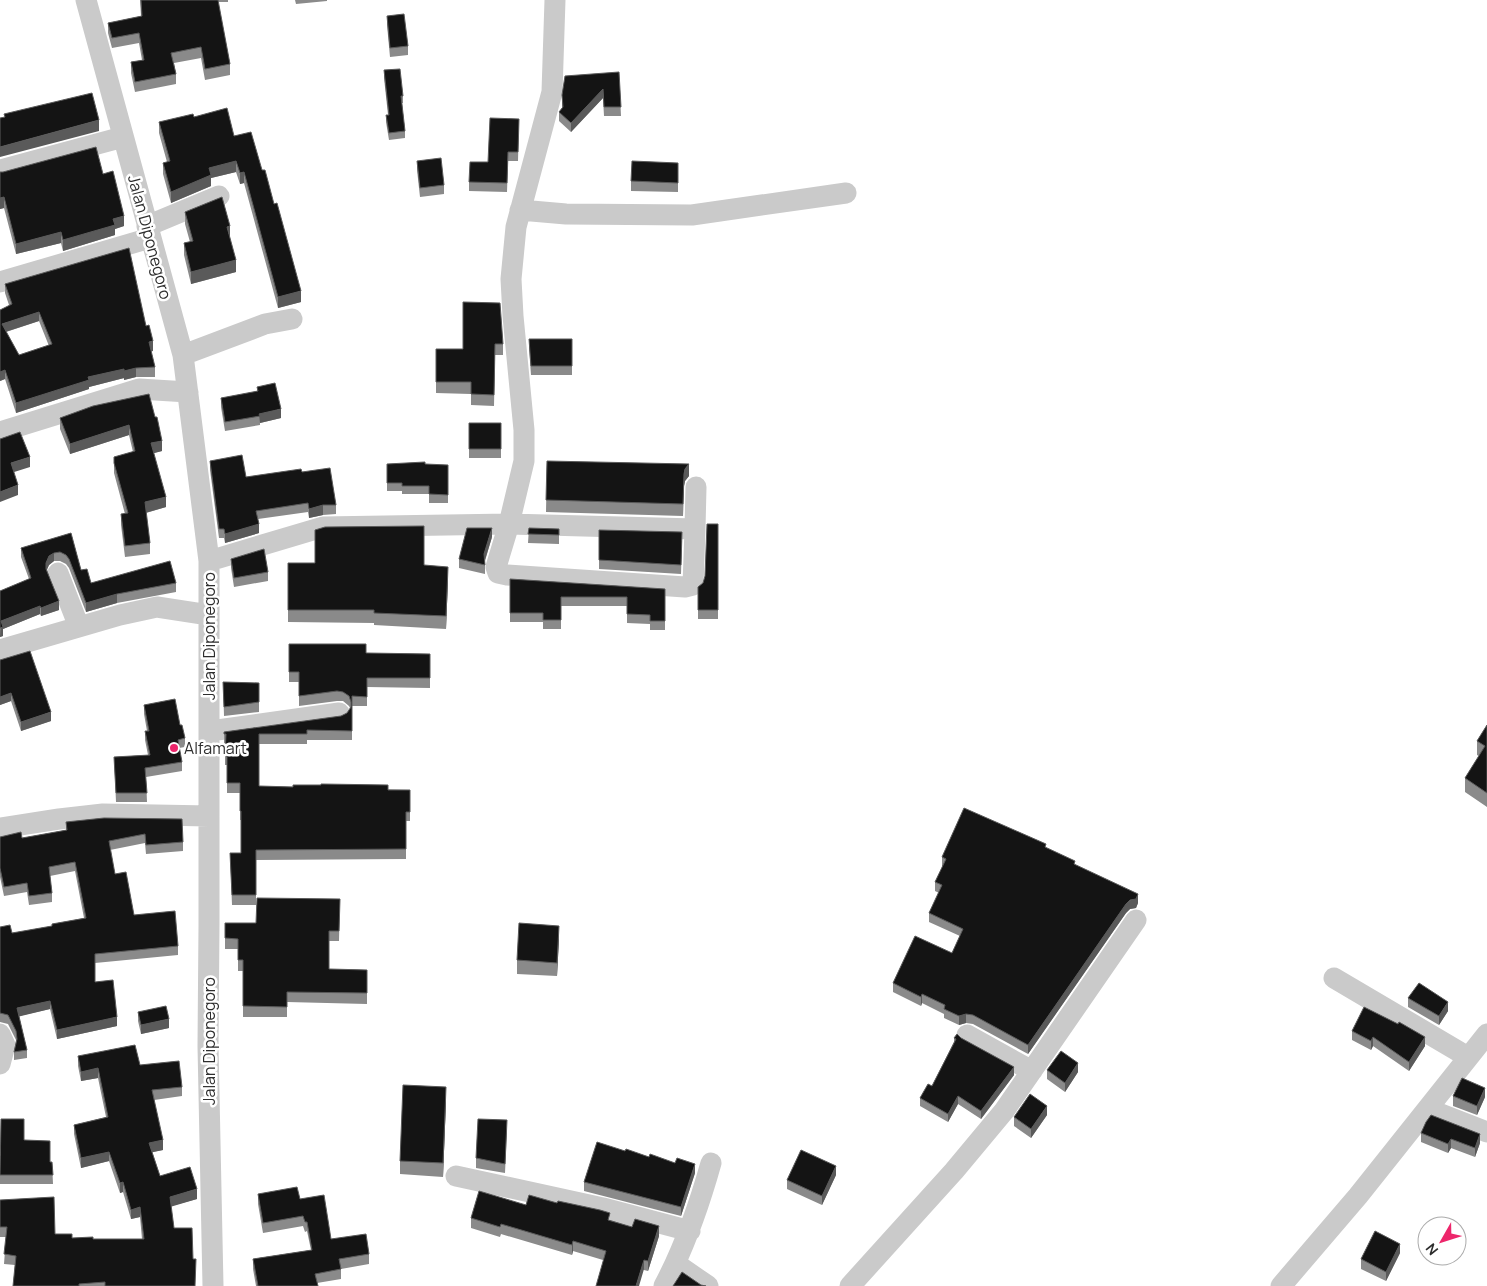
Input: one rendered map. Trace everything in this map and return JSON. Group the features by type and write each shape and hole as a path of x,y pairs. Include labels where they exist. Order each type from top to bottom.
{"street":[{"name":"Jalan Diponegoro","path":"86,0 183,355 209,561 210,924 208,1046 214,1286"},
{"path":"555,0 552,92 516,227 511,279 524,430 524,461 509,524 496,567 498,572 507,575 693,585 696,487"},
{"path":"0,170 123,137"},
{"path":"520,210 566,214 692,215 846,193"},
{"path":"0,282 148,232 219,196"},
{"path":"183,355 265,324 292,318"},
{"path":"0,432 139,389 188,392"},
{"path":"209,561 323,526 509,524 695,529"},
{"path":"58,573 79,627"},
{"path":"0,650 120,615 157,607 209,615"},
{"path":"210,730 339,713"},
{"path":"0,828 103,814 209,816"},
{"path":"850,1286 954,1171 1004,1111 1136,920"},
{"path":"1334,978 1475,1056"},
{"path":"0,1034 5,1045 0,1064"},
{"path":"1281,1286 1358,1196 1428,1109 1475,1056 1487,1034"},
{"path":"967,1035 1032,1071"},
{"path":"1428,1109 1487,1132"},
{"path":"664,1286 676,1264 690,1230 711,1163"},
{"path":"456,1176 603,1208 690,1230"},
{"path":"676,1264 708,1286"}],"building":[{"path":"141,0 218,0 230,64 205,69 201,47 171,53 176,74 135,82 131,62 144,60 139,33 112,38 108,23 142,16"},
{"path":"404,14 408,46 390,48 387,16"},
{"path":"400,69 405,131 389,133 386,115 389,115 384,70"},
{"path":"619,72 621,107 604,107 603,89 571,123 559,112 563,107 562,95 565,76"},
{"path":"92,93 99,120 0,147 0,118 5,117 4,114"},
{"path":"227,108 234,136 251,132 262,170 265,170 274,204 277,203 301,291 278,297 244,172 240,173 236,161 209,168 211,175 171,192 163,163 170,161 159,122 193,114 194,117"},
{"path":"490,118 519,119 518,152 508,152 507,183 469,182 470,162 488,162"},
{"path":"96,147 103,174 113,171 124,216 113,219 115,225 63,240 61,232 16,244 4,197 0,198 0,172"},
{"path":"441,158 444,185 420,188 417,161"},
{"path":"632,161 678,163 678,183 631,181"},
{"path":"222,197 230,226 227,227 236,260 191,272 184,243 193,241 185,212"},
{"path":"129,248 146,326 149,325 153,341 149,342 155,367 124,371 124,369 88,377 89,380 16,403 5,370 0,372 0,310 12,304 5,284","holes":["39,312 52,344 19,355 2,324"]},
{"path":"463,302 500,303 503,344 495,344 494,395 471,394 471,382 436,382 436,349 463,349"},
{"path":"529,339 572,339 572,366 531,366"},
{"path":"275,383 281,409 259,414 260,416 225,422 221,398 258,391 257,387"},
{"path":"149,394 155,417 157,417 162,441 151,443 166,497 145,502 150,543 125,546 121,514 128,513 114,457 135,451 129,425 70,444 60,418 93,406"},
{"path":"469,423 501,423 501,449 469,449"},
{"path":"20,432 30,457 11,463 18,485 0,492 0,439"},
{"path":"242,455 246,477 301,469 302,472 330,468 336,505 323,505 309,509 308,503 256,511 259,524 225,534 224,529 219,529 210,461"},
{"path":"547,461 689,464 684,474 683,504 546,500"},
{"path":"425,462 425,464 448,465 448,495 429,494 429,486 402,486 402,483 387,483 387,464"},
{"path":"707,524 718,524 718,610 698,610 698,587 703,583 705,576"},
{"path":"424,526 424,565 448,567 446,616 374,613 374,610 288,610 288,563 315,563 315,530 325,527"},
{"path":"467,528 492,528 484,554 485,565 459,559"},
{"path":"529,528 559,529 559,535 528,534"},
{"path":"599,530 682,532 681,565 599,560"},
{"path":"71,533 81,570 87,569 91,583 170,561 176,583 117,594 86,603 69,559 60,552 54,553 49,556 46,569 59,601 1,621 3,627 0,628 0,591 31,578 21,548"},
{"path":"264,549 268,572 234,578 231,559"},
{"path":"510,579 665,589 665,621 650,621 650,615 627,614 627,597 561,597 561,620 543,620 543,613 510,613"},
{"path":"289,644 366,644 366,653 430,654 430,678 367,678 367,697 352,696 352,731 307,730 307,734 259,734 259,786 293,787 293,785 321,784 388,785 388,790 410,790 410,812 406,812 406,849 256,850 256,895 232,895 230,853 241,853 240,783 227,783 226,734 224,732 341,716 347,713 351,707 349,696 343,692 337,691 299,696 299,672 289,672"},
{"path":"30,651 51,712 21,722 11,693 0,697 0,660"},
{"path":"223,682 259,683 259,702 224,707"},
{"path":"175,699 180,725 182,725 185,738 178,740 182,762 145,768 147,793 116,793 114,757 150,755 145,731 149,731 144,705"},
{"path":"1487,725 1487,793 1465,778 1485,746 1477,741"},
{"path":"964,808 1046,844 1045,847 1075,861 1074,864 1138,894 1136,899 1130,900 1126,904 1028,1045 973,1015 959,1016 944,1009 945,1005 922,994 921,997 893,983 915,936 952,953 963,929 929,913 942,885 935,882 946,859 942,857"},
{"path":"104,818 182,819 183,842 146,845 145,834 109,841 115,874 126,872 134,915 175,911 178,946 95,954 95,982 113,980 117,1017 57,1030 50,1001 17,1008 27,1050 14,1052 17,1039 16,1031 8,1015 0,1013 0,927 10,925 12,933 86,918 75,862 49,867 52,893 29,896 27,883 4,887 0,868 0,837 21,832 22,838 67,830 66,822"},
{"path":"257,898 340,899 339,931 329,931 329,969 367,970 367,993 287,992 287,1007 243,1006 243,960 238,960 238,939 225,938 225,923 256,923"},
{"path":"519,923 559,926 557,963 517,960"},
{"path":"1419,983 1448,1002 1439,1016 1408,998"},
{"path":"166,1006 169,1019 141,1025 138,1012"},
{"path":"1364,1007 1398,1024 1399,1022 1425,1037 1409,1062 1373,1037 1371,1041 1352,1031"},
{"path":"957,1034 1014,1067 981,1111 958,1096 948,1114 920,1098 928,1084 932,1086"},
{"path":"135,1045 140,1065 179,1061 182,1087 152,1090 163,1140 149,1143 160,1176 190,1167 197,1189 170,1197 174,1228 192,1228 193,1259 196,1259 195,1286 105,1286 105,1282 79,1284 79,1286 13,1286 16,1256 4,1254 7,1227 0,1227 0,1200 54,1197 55,1234 72,1234 72,1238 144,1239 140,1207 131,1210 123,1182 120,1183 109,1152 81,1158 74,1125 108,1117 98,1068 81,1072 78,1056"},
{"path":"1061,1051 1078,1063 1065,1083 1047,1070"},
{"path":"1462,1078 1485,1088 1477,1106 1453,1096"},
{"path":"403,1085 446,1087 443,1163 400,1161"},
{"path":"1030,1094 1047,1106 1031,1129 1014,1117"},
{"path":"1431,1115 1480,1134 1475,1148 1451,1139 1448,1144 1421,1133"},
{"path":"1,1119 24,1119 24,1140 50,1141 50,1162 52,1162 53,1175 0,1175"},
{"path":"478,1119 507,1120 505,1164 476,1158"},
{"path":"597,1142 649,1157 650,1154 675,1163 677,1158 695,1164 681,1207 584,1182"},
{"path":"801,1150 836,1166 822,1196 787,1180"},
{"path":"297,1187 300,1199 324,1195 331,1239 366,1234 369,1254 339,1259 341,1269 315,1274 318,1286 258,1286 253,1259 312,1250 307,1222 305,1222 303,1216 263,1223 258,1194"},
{"path":"479,1191 526,1205 529,1195 557,1203 558,1201 600,1210 610,1213 608,1220 632,1227 635,1219 659,1226 648,1261 644,1260 636,1286 596,1286 606,1251 573,1241 572,1245 501,1224 500,1227 471,1218"},
{"path":"1375,1231 1400,1244 1386,1272 1361,1259"},
{"path":"682,1272 701,1285 706,1286 673,1286"}],"place":[{"name":"Alfamart","path":"174,748"}]}
